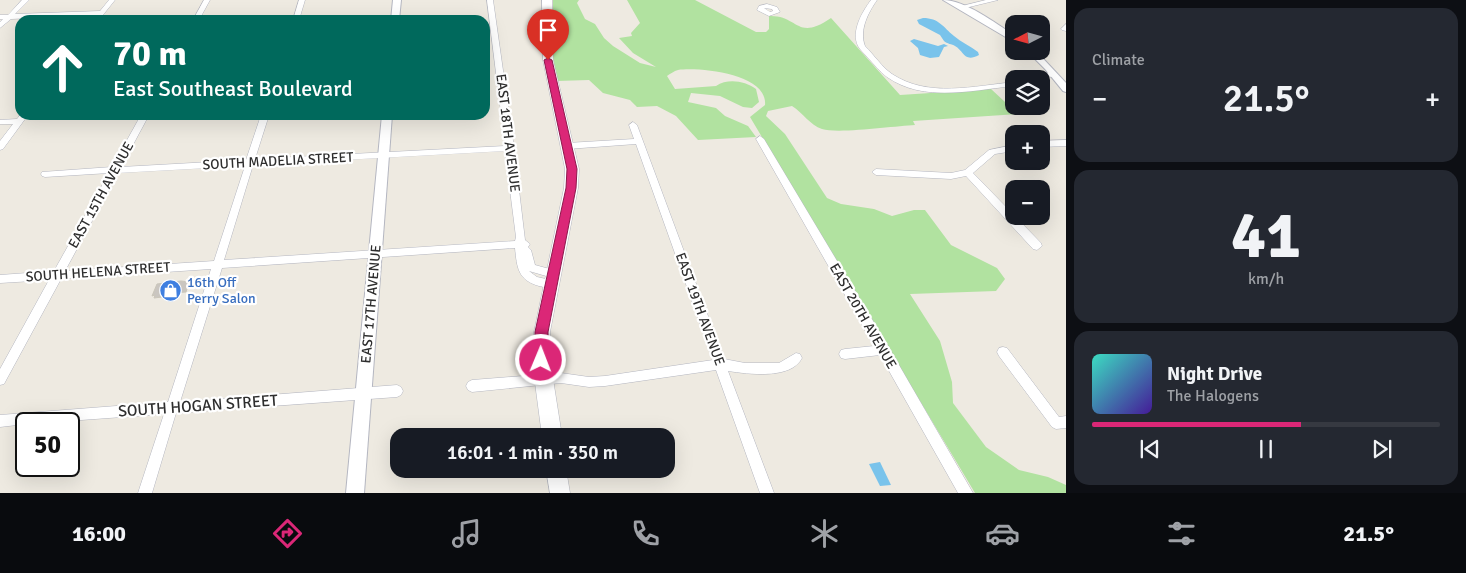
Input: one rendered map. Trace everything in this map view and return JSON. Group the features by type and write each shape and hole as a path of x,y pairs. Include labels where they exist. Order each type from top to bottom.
{"main road":[{"path":"547,0 548,60 572,169 571,188 542,332 541,360 551,428"},
{"path":"558,478 560,493"}],"street":[{"path":"0,26 26,0"},
{"path":"56,15 102,13 112,0"},
{"path":"199,15 207,0"},
{"path":"298,15 302,0"},
{"path":"396,15 397,0"},
{"name":"EAST 18TH AVENUE","path":"489,15 490,0"},
{"path":"874,0 864,16 859,42 895,78 918,88 933,90 1005,85"},
{"path":"947,0 1005,34"},
{"path":"960,7 995,0"},
{"path":"0,18 15,17"},
{"name":"EAST 18TH AVENUE","path":"490,28 510,148 522,241 522,269 527,276 536,281 552,279"},
{"path":"1038,60 1046,70"},
{"path":"1050,75 1066,89"},
{"path":"0,122 15,119"},
{"path":"0,147 20,120"},
{"name":"EAST 15TH AVENUE","path":"0,380 142,120"},
{"path":"145,493 263,120"},
{"name":"EAST 17TH AVENUE","path":"354,493 387,120"},
{"name":"EAST 19TH AVENUE","path":"633,125 767,493"},
{"name":"EAST 20TH AVENUE","path":"760,139 966,493"},
{"path":"567,146 639,141"},
{"path":"1050,144 1066,143"},
{"name":"SOUTH MADELIA STREET","path":"45,174 510,148"},
{"path":"876,172 951,176 968,173 992,152 1005,150"},
{"path":"968,173 1037,246"},
{"name":"SOUTH HELENA STREET","path":"0,279 375,254 522,241"},
{"path":"845,354 884,350"},
{"path":"1003,352 1061,422"},
{"path":"472,386 567,378 589,382 605,381 720,364 746,368 779,368 796,358"},
{"name":"SOUTH HOGAN STREET","path":"0,421 397,391"}],"green space":[{"path":"553,0 579,0 577,3 585,19 595,24 604,38 613,46 640,63 656,67 633,53 619,38 632,36 631,33 640,23 627,0 695,0 756,32 766,32 769,29 769,16 786,19 804,28 820,25 831,18 900,95 991,89 1005,102 1005,115 913,121 915,125 840,131 818,127 792,106 768,111 766,116 785,134 827,198 841,204 874,209 892,216 914,210 925,210 951,245 997,268 1005,279 996,291 910,294 940,341 952,382 953,403 986,447 1019,470 1048,477 1066,485 1066,493 975,493 750,117 765,105 763,94 756,86 731,75 701,70 678,70 667,76 675,89 716,86 731,81 742,82 756,89 759,102 752,108 743,107 720,96 691,93 688,102 716,108 725,116 748,126 756,137 698,140 676,116 657,106 637,107 630,100 603,93 589,80 556,81 553,55"}],"water":[{"path":"923,18 937,21 978,52 979,55 967,57 958,48 945,42 940,35 919,24 917,20"},
{"path":"914,39 938,46 944,44 948,46 944,47 939,57 930,58 920,55 918,48 910,41"},
{"path":"880,462 891,485 880,486 869,464"}],"building":[{"name":"16th Off Perry Salon","path":"189,282 186,292 171,293 170,296 154,298 155,295 152,296 157,284"}],"place":[{"name":"16th Off Perry Salon","path":"171,290"}],"route":[{"path":"541,360 545,313 571,188 572,169 548,60"}]}
